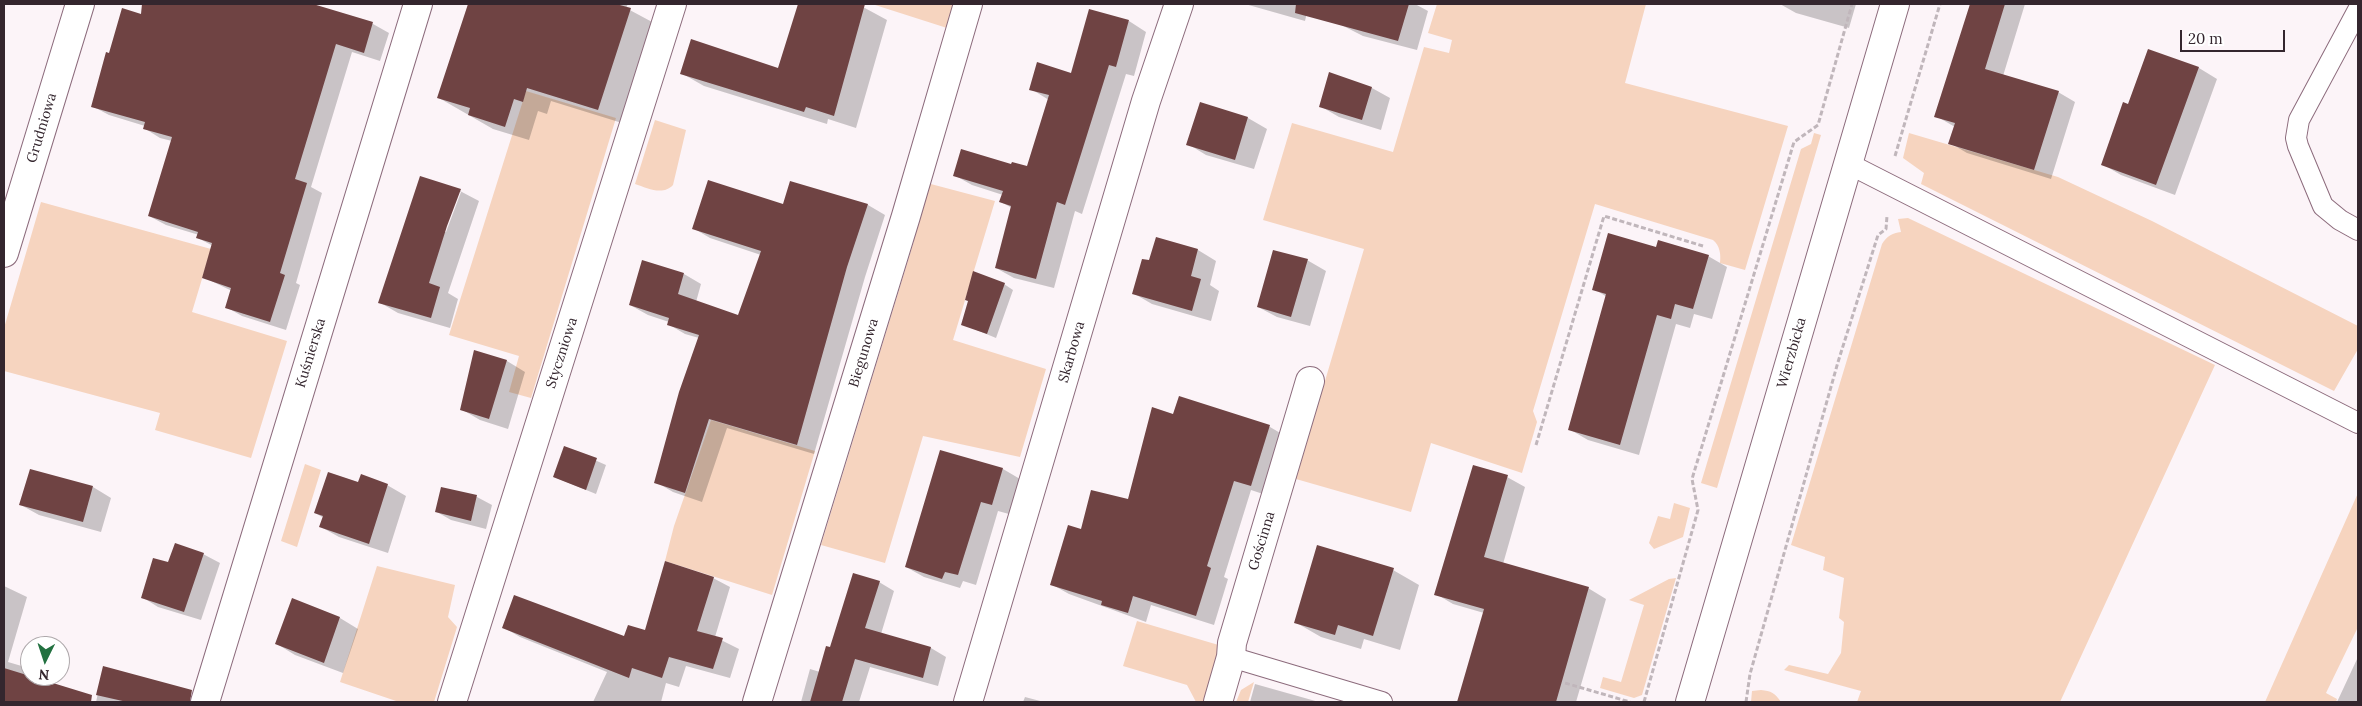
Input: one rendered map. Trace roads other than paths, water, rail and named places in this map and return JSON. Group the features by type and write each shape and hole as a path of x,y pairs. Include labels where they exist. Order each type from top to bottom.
{"street":[{"name":"Grudniowa","path":"4,253 80,4"},
{"name":"Kuśnierska","path":"204,702 418,4"},
{"name":"Styczniowa","path":"452,702 672,4"},
{"name":"Biegunowa","path":"757,702 900,235 968,4"},
{"name":"Skarbowa","path":"968,702 1143,111 1178,4"},
{"name":"Wierzbicka","path":"1690,702 1895,4"},
{"name":"Gościnna","path":"1218,702 1231,657 1232,643 1310,381"}],"lane":[{"path":"2358,10 2299,120 2296,138 2323,206 2340,220 2358,230"},
{"path":"1847,163 1888,182 2358,423"},
{"path":"1231,657 1382,702"}]}
